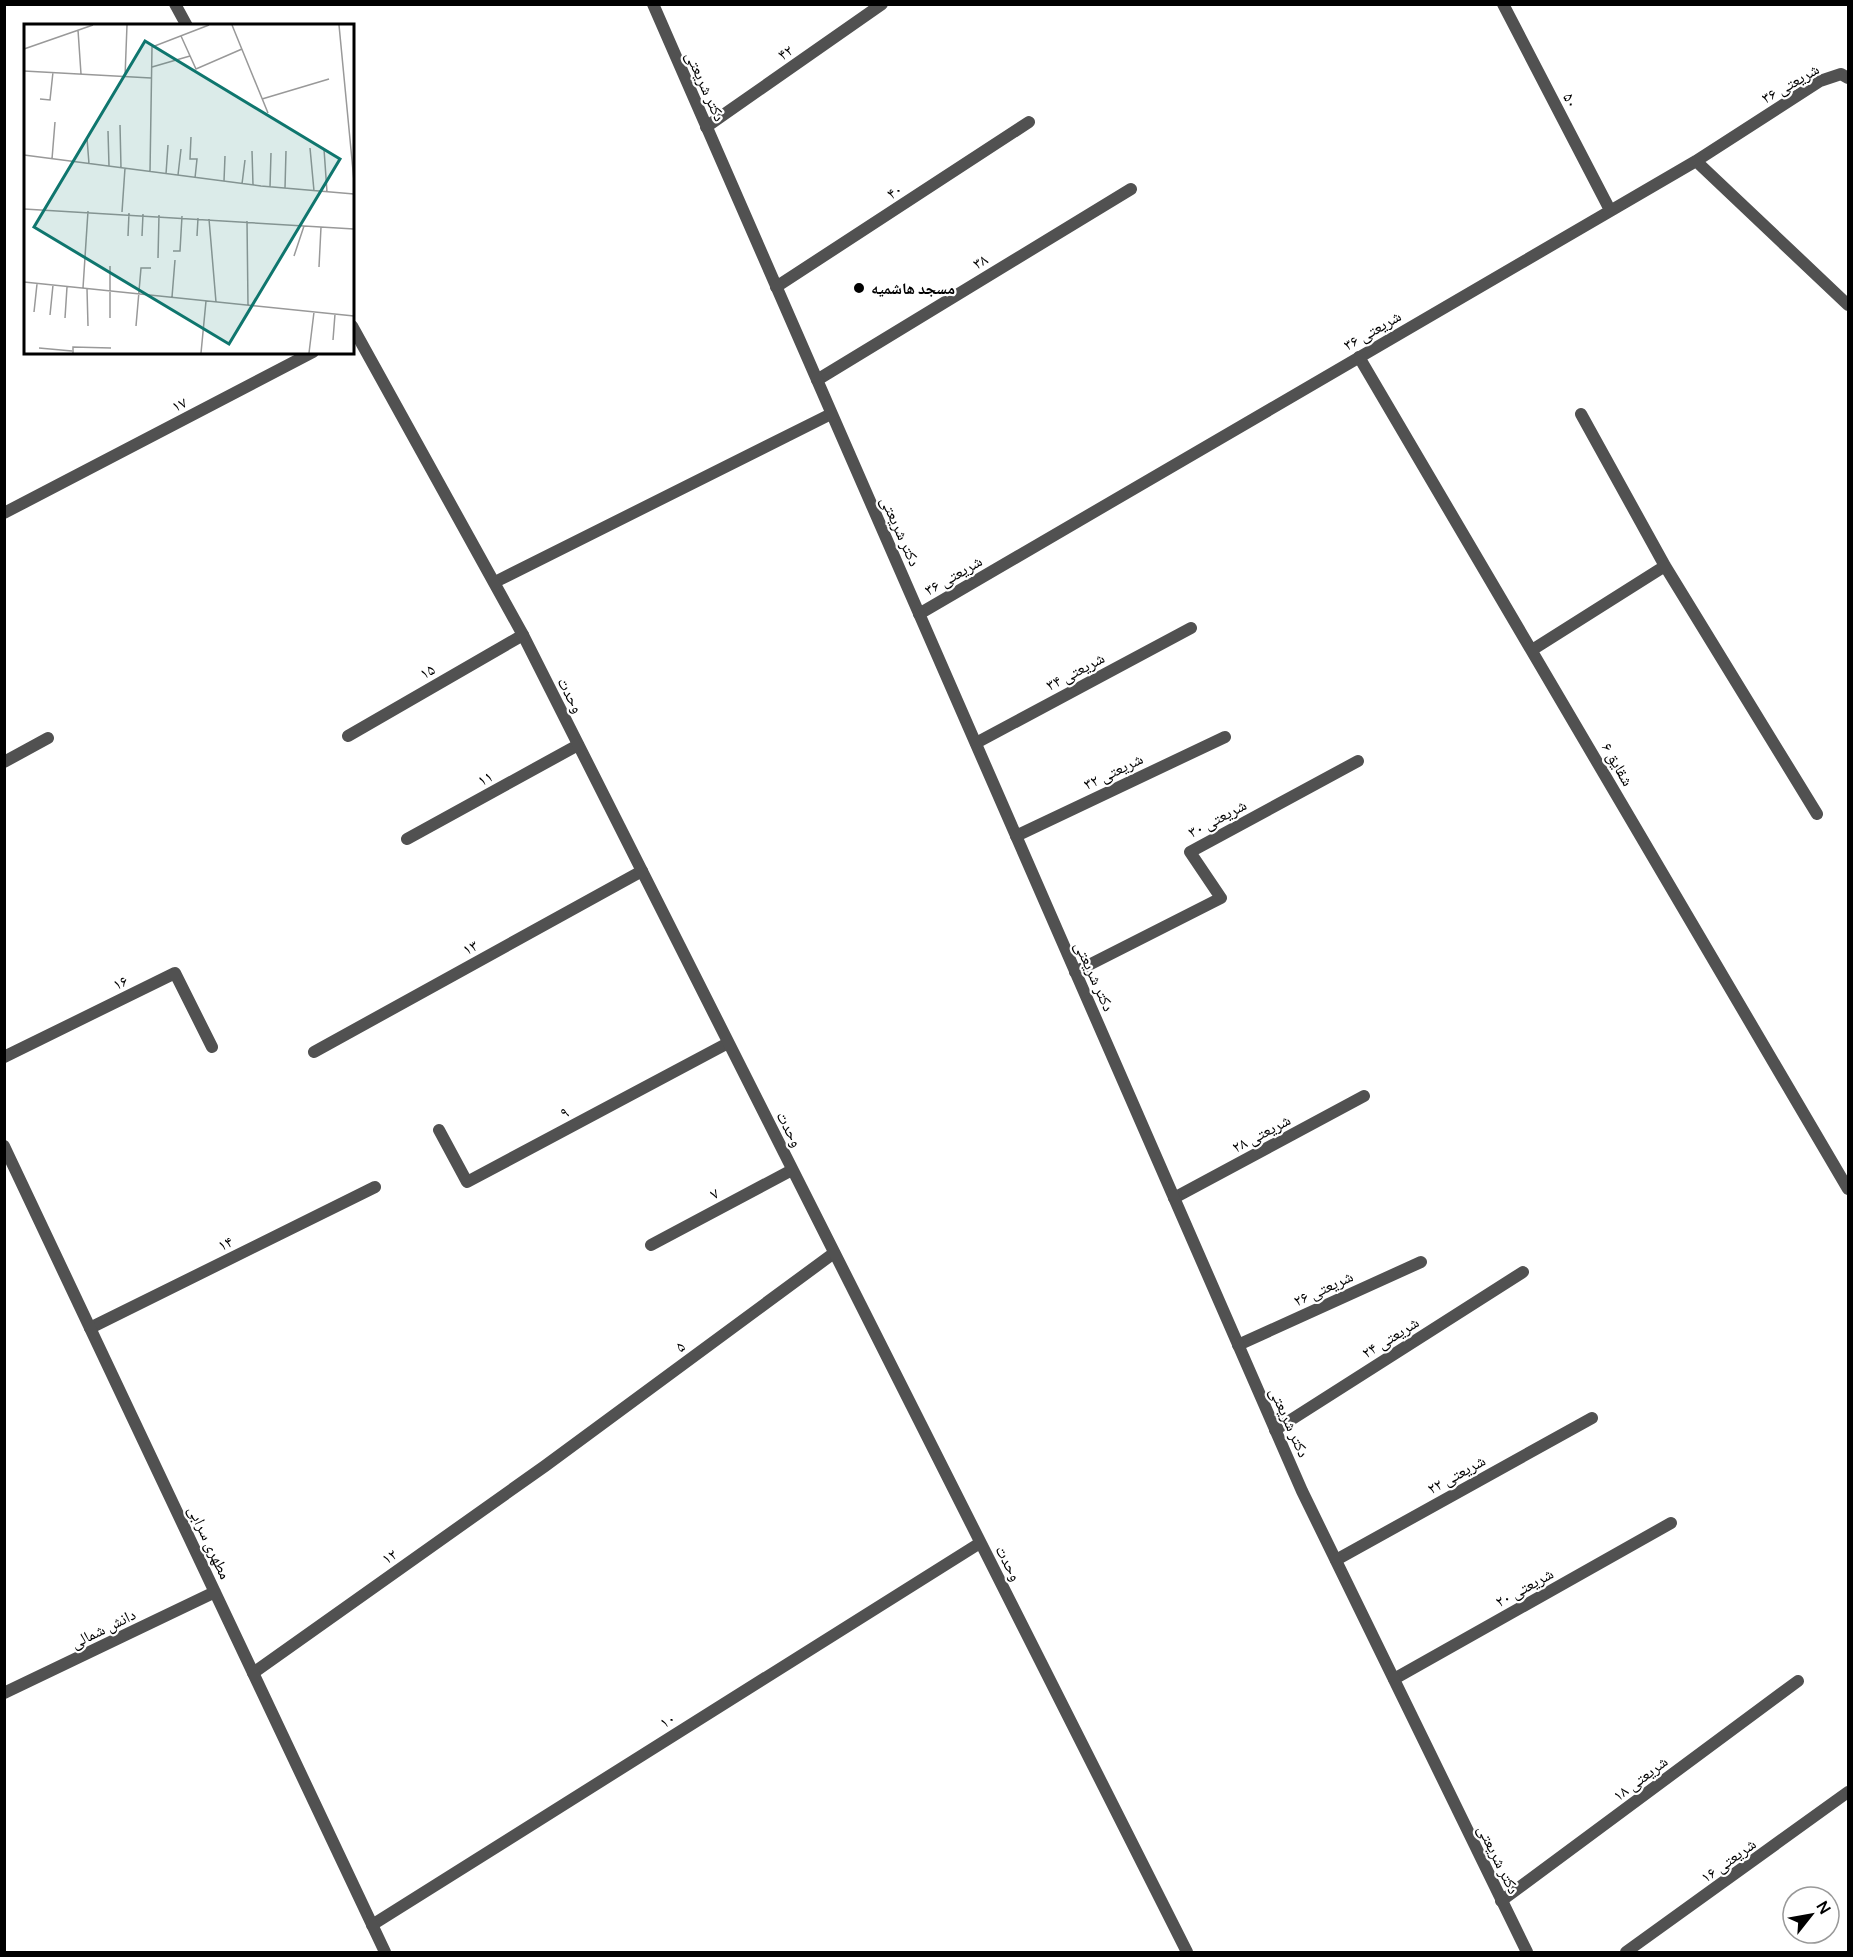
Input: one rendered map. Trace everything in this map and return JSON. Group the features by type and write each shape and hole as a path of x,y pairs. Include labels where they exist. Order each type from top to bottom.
{"street":[{"path":"175,4 186,24"},
{"name":"دکتر شریعتی","path":"652,4 1275,1430 1527,1953"},
{"name":"۴۲","path":"706,127 882,4"},
{"path":"1505,8 1518,4"},
{"name":"۵۰","path":"1505,8 1610,210"},
{"name":"شریعتی ۳۶","path":"919,614 1696,161 1820,81 1845,76"},
{"name":"۴۰","path":"776,287 1029,122"},
{"path":"1696,161 1848,306"},
{"name":"۳۸","path":"817,380 1131,189"},
{"name":"وحدت","path":"354,331 523,635 1187,1953"},
{"name":"۱۷","path":"4,513 309,354"},
{"name":"شقایق ۶","path":"1359,357 1848,1189"},
{"path":"495,582 831,414"},
{"path":"1581,414 1665,566 1817,814"},
{"path":"1532,650 1665,566"},
{"name":"شریعتی ۳۴","path":"976,743 1191,628"},
{"name":"۱۵","path":"348,736 523,635"},
{"name":"شریعتی ۳۲","path":"1016,836 1225,737"},
{"path":"4,762 48,738"},
{"name":"۱۱","path":"407,839 578,745"},
{"name":"شریعتی ۳۰","path":"1075,972 1221,898 1190,852 1358,761"},
{"name":"۱۳","path":"314,1052 642,871"},
{"name":"۱۶","path":"4,1057 175,973 212,1047"},
{"name":"۹","path":"439,1130 467,1182 728,1043"},
{"name":"شریعتی ۲۸","path":"1174,1198 1364,1096"},
{"name":"مطهری سرابی","path":"4,1146 385,1953"},
{"name":"۷","path":"651,1245 792,1170"},
{"name":"۱۴","path":"90,1328 375,1187"},
{"name":"۵","path":"545,1466 834,1253"},
{"name":"شریعتی ۲۶","path":"1238,1345 1420,1262"},
{"name":"شریعتی ۲۴","path":"1275,1430 1523,1272"},
{"name":"شریعتی ۲۲","path":"1336,1560 1592,1418"},
{"name":"۱۲","path":"253,1673 545,1466"},
{"name":"شریعتی ۲۰","path":"1394,1679 1671,1522"},
{"name":"۱۰","path":"372,1925 980,1543"},
{"name":"دانش شمالی","path":"4,1693 215,1592"},
{"name":"شریعتی ۱۸","path":"1501,1901 1798,1681"},
{"name":"شریعتی ۱۶","path":"1626,1953 1848,1792"}],"place":[{"name":"مسجد هاشمیه","path":"859,288"}]}
